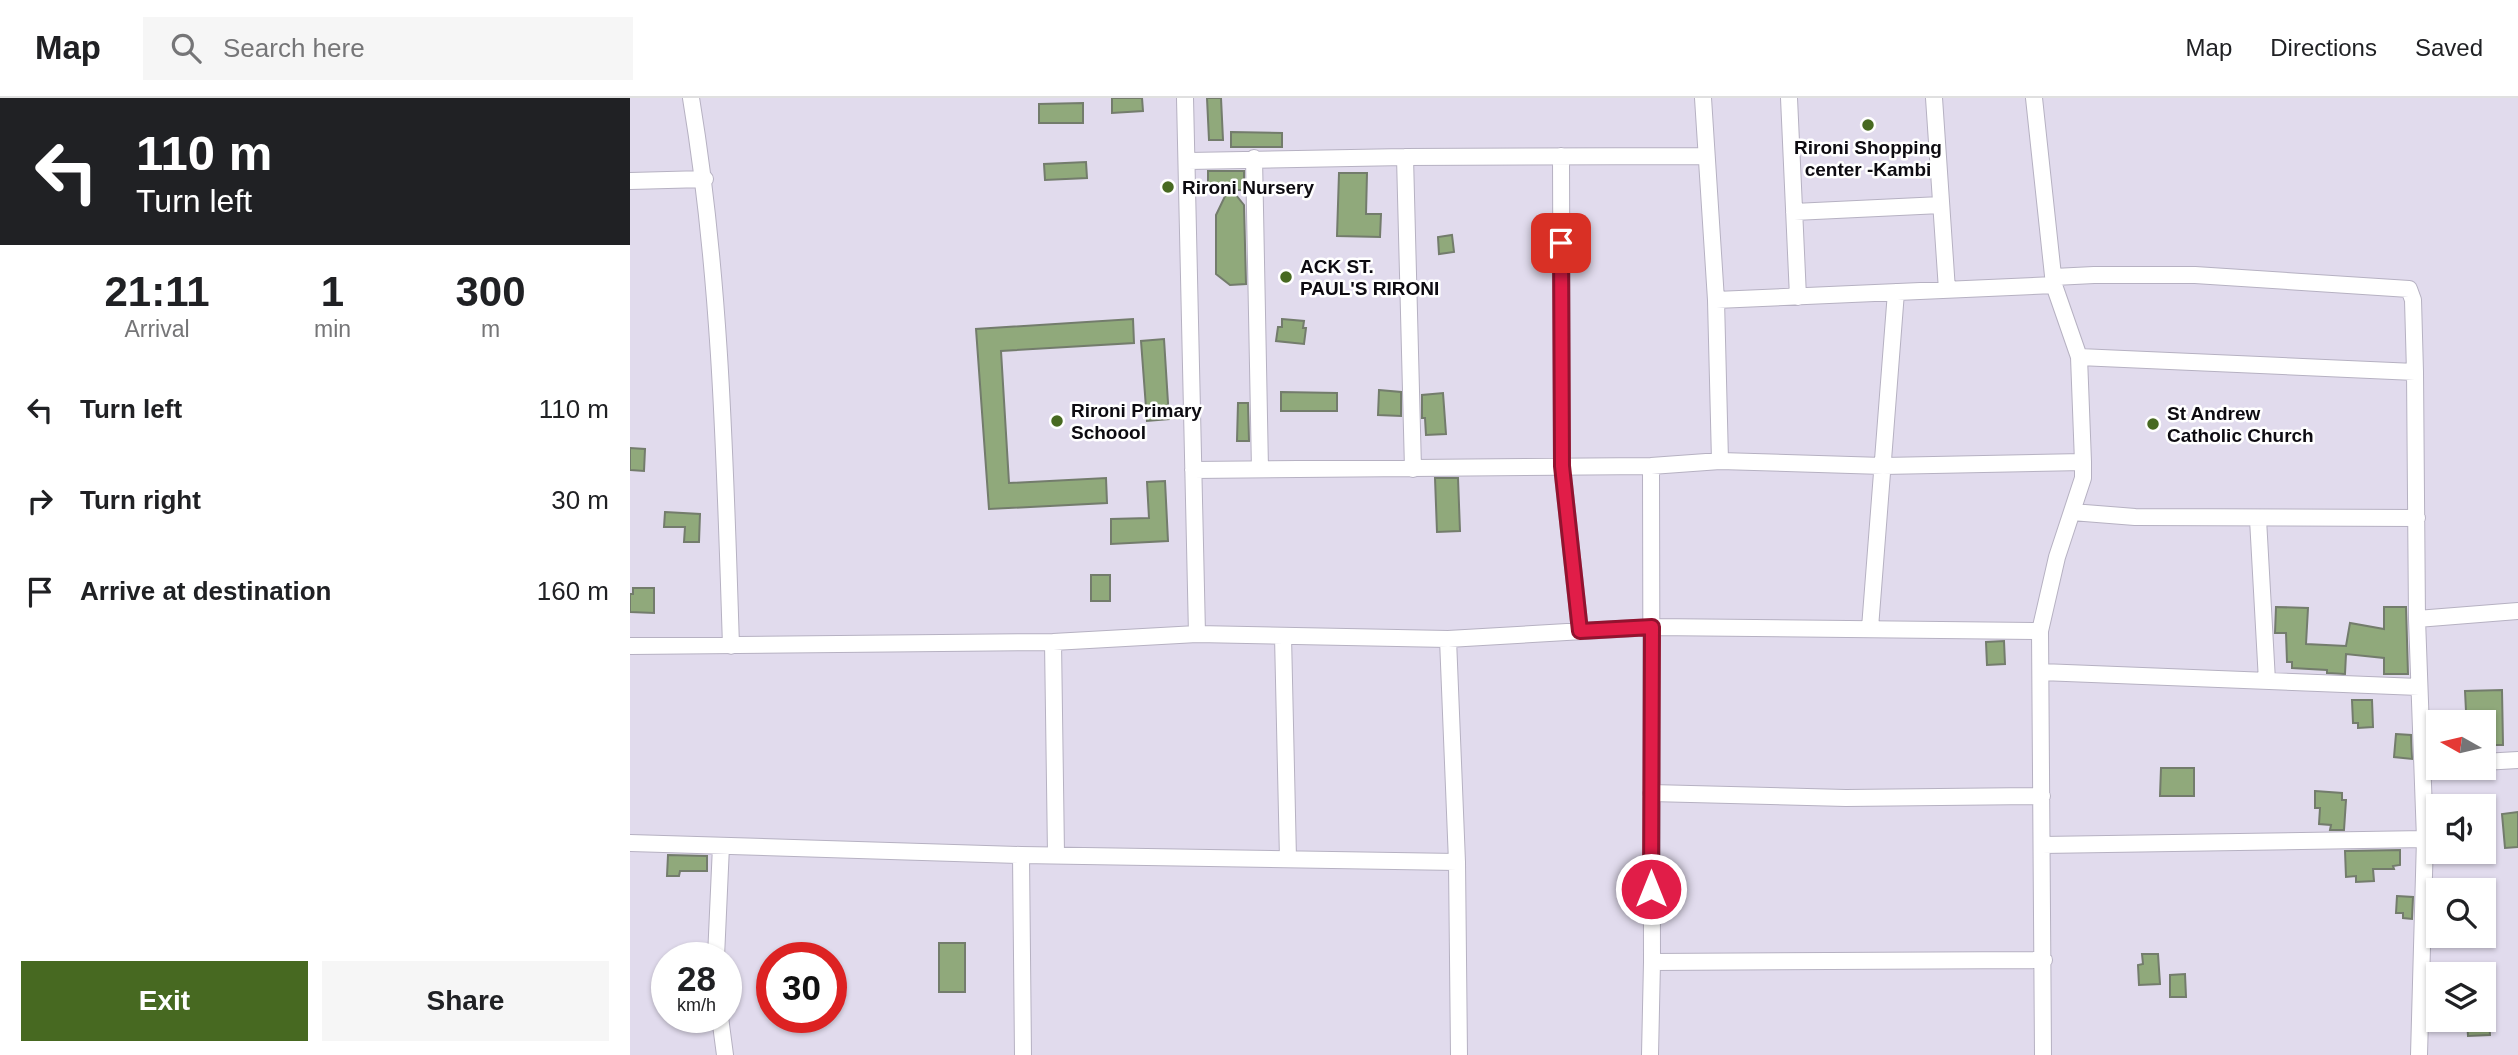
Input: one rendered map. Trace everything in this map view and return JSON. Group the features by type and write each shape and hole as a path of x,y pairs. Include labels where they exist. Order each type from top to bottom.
{"street":[{"path":"691,98 705,179 721,363 731,646"},
{"path":"1185,98 1197,634"},
{"path":"1703,98 1716,300 1720,461"},
{"path":"1789,98 1798,296"},
{"path":"1934,98 1947,290"},
{"path":"2035,98 2054,281 2079,357 2083,463 2083,478 2057,557 2040,631 2043,1055"},
{"path":"1561,156 1562,466 1580,631"},
{"path":"1188,161 1254,158 1706,156"},
{"path":"1405,157 1413,469"},
{"path":"1254,158 1260,469"},
{"path":"630,181 705,179"},
{"path":"1794,212 1941,205"},
{"path":"1716,300 2195,275 2409,289 2413,300 2415,372 2419,687 2426,736"},
{"path":"1870,628 1896,292"},
{"path":"2079,357 2415,372"},
{"path":"1193,470 1651,466 1720,461 1883,466 2083,463"},
{"path":"1650,1055 1651,466"},
{"path":"2072,512 2135,517 2417,518"},
{"path":"2258,519 2267,681"},
{"path":"2417,619 2518,611"},
{"path":"630,646 1053,642 1197,634 1448,639 1652,627 2040,631"},
{"path":"1283,636 1288,859"},
{"path":"1448,639 1457,862 1459,1055"},
{"path":"1053,642 1056,854"},
{"path":"2040,672 2419,687"},
{"path":"2496,761 2518,760"},
{"path":"2419,1055 2429,780"},
{"path":"1651,793 1846,798 2042,796"},
{"path":"2042,845 2425,839"},
{"path":"630,843 1021,855 1457,862"},
{"path":"717,942 721,846"},
{"path":"1021,855 1023,1055"},
{"path":"1652,961 2044,960"},
{"path":"722,1033 725,1055"}],"building":[{"path":"1112,98 1142,98 1143,111 1112,113"},
{"path":"1207,98 1221,98 1223,140 1209,140"},
{"path":"1083,103 1083,123 1039,123 1039,104"},
{"path":"1231,132 1282,133 1282,147 1231,147"},
{"path":"1086,162 1087,178 1045,180 1044,164"},
{"path":"1208,171 1244,171 1244,190 1232,190 1244,205 1246,284 1230,285 1216,274 1216,215 1228,190 1208,190"},
{"path":"1339,173 1367,173 1366,214 1381,214 1380,237 1337,236"},
{"path":"1452,235 1454,252 1439,254 1438,237"},
{"path":"1133,319 1134,343 1001,351 1009,483 1106,478 1107,503 989,509 976,329"},
{"path":"1282,319 1304,321 1304,344 1276,341 1278,327 1282,327"},
{"path":"1164,339 1169,419 1147,421 1141,341"},
{"path":"1379,390 1401,392 1401,416 1378,415"},
{"path":"1281,392 1337,393 1337,411 1281,411"},
{"path":"1443,393 1446,434 1426,435 1425,418 1422,418 1422,395"},
{"path":"1238,403 1248,403 1249,441 1237,441"},
{"path":"630,448 645,449 644,471 630,470"},
{"path":"1435,478 1458,478 1460,531 1437,532"},
{"path":"1165,481 1168,541 1111,544 1111,519 1149,518 1147,482"},
{"path":"665,512 700,514 699,542 684,542 685,527 664,527"},
{"path":"1091,575 1110,575 1110,601 1091,601"},
{"path":"633,588 654,588 654,613 630,612 630,594 633,594"},
{"path":"2276,607 2308,608 2306,644 2346,646 2350,623 2384,629 2384,607 2406,607 2408,674 2384,674 2384,658 2346,654 2345,674 2292,668 2292,662 2287,662 2286,633 2275,633"},
{"path":"2004,641 2005,664 1987,665 1986,642"},
{"path":"2502,690 2503,745 2496,745 2496,710 2466,710 2465,691"},
{"path":"2352,700 2372,700 2373,727 2358,728 2358,723 2353,723"},
{"path":"2396,734 2411,735 2412,759 2394,757"},
{"path":"2161,768 2194,768 2194,796 2160,796"},
{"path":"2315,791 2342,793 2342,800 2346,800 2344,830 2330,830 2331,825 2319,824 2320,808 2315,808"},
{"path":"2518,812 2518,847 2505,848 2502,814"},
{"path":"2400,850 2400,865 2393,866 2394,869 2373,869 2374,881 2356,882 2356,876 2346,877 2345,851"},
{"path":"668,855 707,856 707,871 680,871 679,876 667,876"},
{"path":"2397,896 2413,897 2412,919 2403,918 2403,913 2396,913"},
{"path":"939,943 965,943 965,992 939,992"},
{"path":"2142,954 2158,954 2160,984 2139,985 2138,965 2143,964"},
{"path":"2185,974 2186,997 2170,997 2170,975"},
{"path":"2468,1032 2490,1032 2490,1035 2468,1036"}],"place":[{"name":"Rironi Shopping center -Kambi","path":"1868,125"},
{"name":"Rironi Nursery","path":"1168,187"},
{"name":"ACK ST. PAUL'S RIRONI","path":"1286,277"},
{"name":"Rironi Primary Schoool","path":"1057,421"},
{"name":"St Andrew Catholic Church","path":"2153,424"}],"route":[{"path":"1561,243 1562,466 1580,631 1652,627 1651,889"}]}
